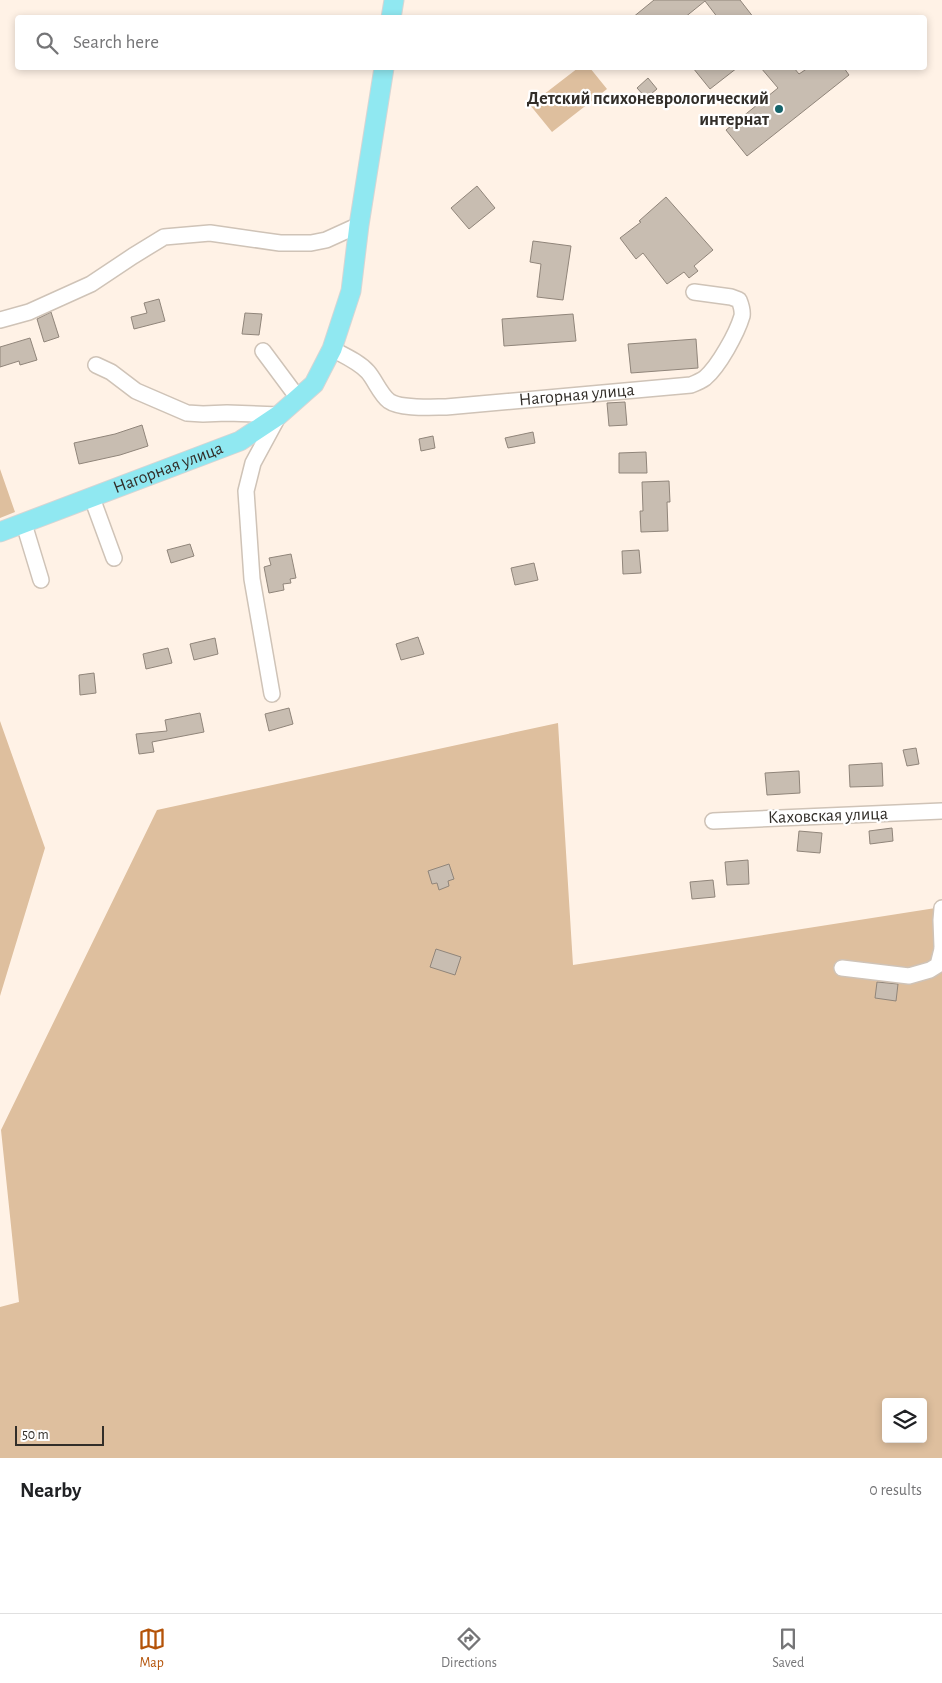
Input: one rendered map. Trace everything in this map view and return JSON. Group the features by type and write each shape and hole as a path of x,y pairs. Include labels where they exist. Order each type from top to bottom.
{"main road":[{"path":"392,15 394,0"},
{"name":"Нагорная улица","path":"0,532 240,441 279,415 314,384 332,349 351,291 359,225 384,70"}],"street":[{"path":"0,320 29,312 91,284 164,237 210,234 280,243 312,243 326,240 359,225"},
{"name":"Нагорная улица","path":"332,349 359,364 368,372 388,400 395,404 418,408 691,385 706,377 714,368 728,347 742,315 742,306 739,300 731,297 694,292"},
{"path":"263,351 298,398"},
{"path":"96,365 111,372 136,391 187,413 279,415 253,463 246,491 252,579 272,694"},
{"path":"92,498 114,558"},
{"path":"24,524 41,580"},
{"name":"Каховская улица","path":"713,821 942,811"},
{"path":"842,968 909,976 930,970 938,965 942,948 942,908"}],"shaded area":[{"path":"575,70 592,70 607,89 552,132 530,105"},
{"path":"0,469 15,512 0,518"},
{"path":"0,721 45,848 0,996"},
{"path":"558,723 573,965 942,907 942,1458 0,1458 0,1307 19,1302 1,1130 157,810"}],"building":[{"path":"654,0 740,0 752,15 716,15 705,1 688,15 636,15"},
{"name":"Детский психоневрологический интернат","path":"695,70 734,70 710,89"},
{"name":"Детский психоневрологический интернат","path":"763,70 796,70 799,74 805,70 845,70 849,75 747,156 726,130 778,88"},
{"path":"648,78 657,89 646,98 637,88"},
{"path":"477,186 495,208 469,229 451,208"},
{"path":"666,197 713,250 694,266 698,271 689,278 684,272 667,284 643,253 636,259 620,238 641,222 639,221"},
{"path":"533,241 571,246 563,300 537,297 541,264 530,262"},
{"path":"159,299 165,321 134,329 131,317 147,313 144,303"},
{"path":"51,312 59,337 44,342 37,319"},
{"path":"245,313 262,314 259,335 242,334"},
{"path":"573,314 576,341 504,346 502,319"},
{"path":"30,338 37,360 20,365 19,361 0,367 0,347"},
{"path":"696,339 698,368 631,373 628,344"},
{"path":"625,402 627,425 609,426 607,403"},
{"path":"142,425 148,446 120,455 79,464 74,443 115,434"},
{"path":"533,432 535,443 508,448 505,438"},
{"path":"433,436 435,448 421,451 419,439"},
{"path":"646,452 647,473 619,473 619,453"},
{"path":"669,481 670,502 667,502 668,531 641,532 640,511 643,511 642,482"},
{"path":"190,544 194,556 171,563 167,550"},
{"path":"639,550 641,573 623,574 622,551"},
{"path":"291,554 296,578 290,579 291,583 283,584 284,590 269,593 264,567 271,565 269,558"},
{"path":"534,563 538,580 515,585 511,568"},
{"path":"418,637 424,654 401,660 396,644"},
{"path":"215,638 218,654 194,660 190,644"},
{"path":"168,648 172,663 146,669 143,654"},
{"path":"94,673 96,693 80,695 79,675"},
{"path":"289,708 293,724 269,731 265,714"},
{"path":"200,713 204,732 152,742 154,752 139,754 136,734 167,731 165,720"},
{"path":"916,748 919,764 907,766 903,750"},
{"path":"882,763 883,786 850,787 849,765"},
{"path":"799,771 800,793 767,795 765,773"},
{"path":"892,828 893,841 870,844 869,831"},
{"path":"799,831 822,833 820,853 797,851"},
{"path":"748,860 749,884 727,885 725,862"},
{"path":"449,864 454,879 448,881 449,886 439,890 437,883 432,884 428,871"},
{"path":"713,880 715,897 692,899 690,882"},
{"path":"436,949 461,957 455,975 430,967"},
{"path":"877,982 898,984 896,1001 875,998"}],"place":[{"name":"Детский психоневрологический интернат","path":"779,109"}]}
